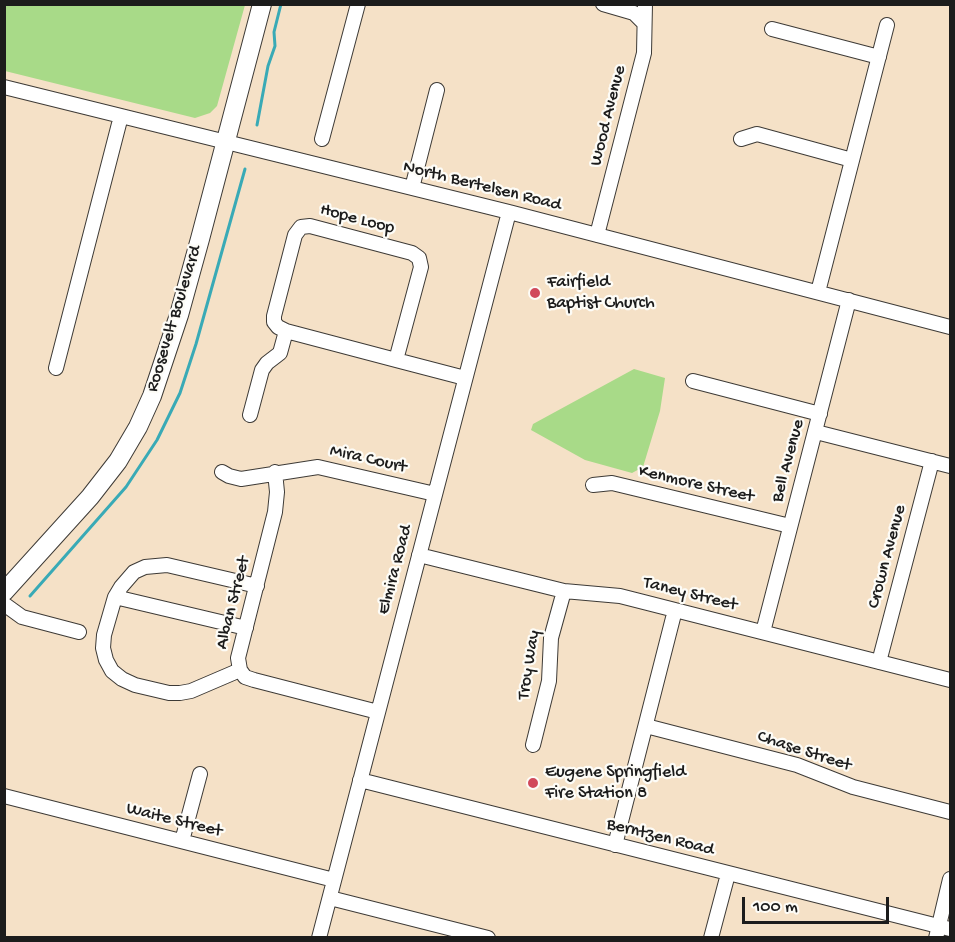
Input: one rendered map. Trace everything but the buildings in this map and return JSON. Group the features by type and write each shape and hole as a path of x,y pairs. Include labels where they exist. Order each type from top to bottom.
{"main road":[{"name":"Roosevelt Boulevard","path":"4,592 90,497 118,461 138,427 152,396 179,315 262,4"}],"street":[{"path":"322,139 358,4"},
{"path":"603,4 631,12 644,23"},
{"path":"631,12 639,11 645,4"},
{"name":"Wood Avenue","path":"597,235 643,58 645,4"},
{"path":"818,292 887,25"},
{"path":"772,29 879,57"},
{"name":"North Bertelsen Road","path":"4,87 509,212 951,327"},
{"path":"412,188 437,90"},
{"path":"56,368 121,116"},
{"path":"741,139 757,134 852,160"},
{"name":"Elmira Road","path":"319,938 509,212"},
{"name":"Hope Loop","path":"286,331 276,326 274,316 295,235 301,227 307,226 412,253 419,258 421,267 396,360"},
{"name":"Bell Avenue","path":"763,632 849,300"},
{"path":"250,415 262,370 280,353 286,331 465,378"},
{"path":"693,381 820,414"},
{"path":"816,432 951,466"},
{"name":"Crown Avenue","path":"879,662 932,461"},
{"name":"Mira Court","path":"222,472 241,479 275,472 313,467 323,468 435,494"},
{"name":"Alban Street","path":"275,472 277,492 275,512 238,658 240,669 245,677 254,680 378,712"},
{"name":"Kenmore Street","path":"593,485 612,483 790,526"},
{"name":"Taney Street","path":"419,555 564,591 612,594 951,680"},
{"path":"240,669 190,691 180,693 169,693 135,685 112,671 103,648 104,635 115,597 121,586 134,572 156,564 256,586"},
{"name":"Troy Way","path":"533,745 549,681 550,644 564,591"},
{"path":"115,597 246,628"},
{"path":"4,604 22,617 79,632"},
{"path":"615,845 675,610"},
{"name":"Chase Street","path":"646,726 797,765 853,787 951,812"},
{"path":"182,841 200,774"},
{"name":"Berntzen Road","path":"360,780 942,931"},
{"name":"Waite Street","path":"4,796 334,880"},
{"path":"711,938 728,874"},
{"path":"942,931 951,879"},
{"path":"330,898 488,938"}],"green space":[{"path":"4,5 245,5 217,106 210,113 195,118 5,71"},
{"path":"634,369 665,378 660,411 643,467 632,473 585,460 531,430 533,424"}],"waterway":[{"path":"257,125 268,66 275,46 274,32 281,4"},
{"path":"30,596 126,487 157,440 180,393 196,344 245,169"}],"place":[{"name":"Fairfield Baptist Church","path":"535,293"},
{"name":"Eugene Springfield Fire Station 8","path":"533,783"}]}
